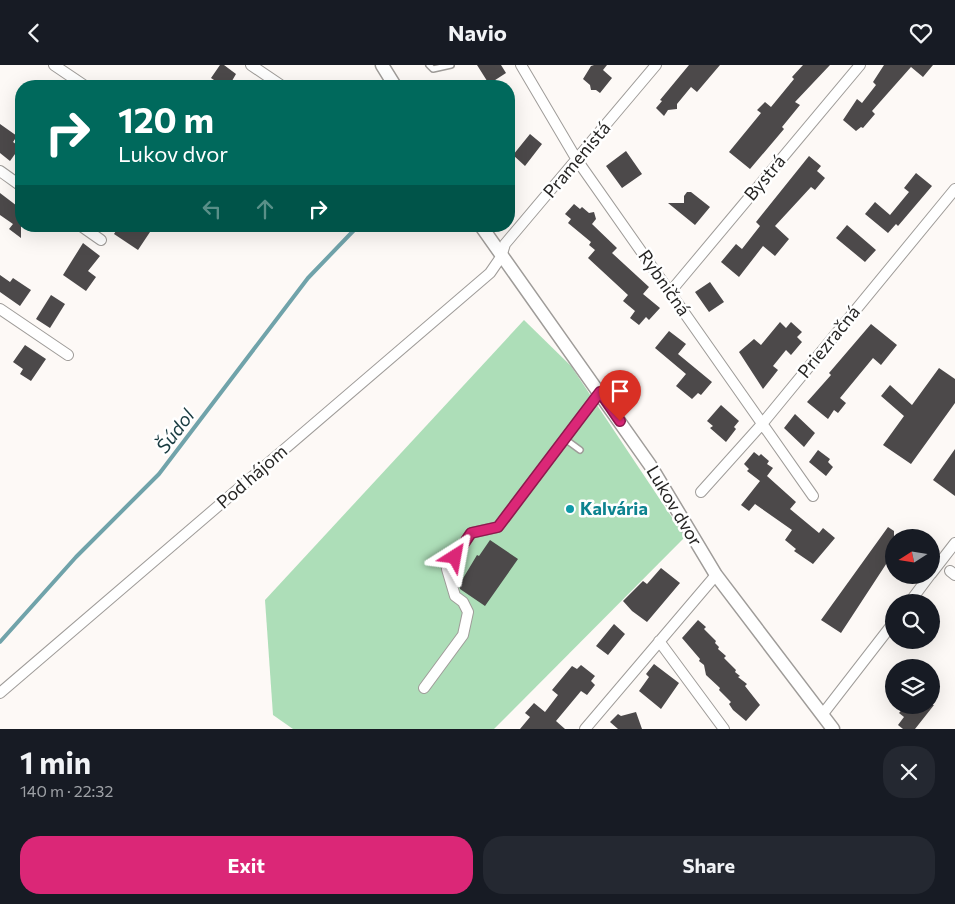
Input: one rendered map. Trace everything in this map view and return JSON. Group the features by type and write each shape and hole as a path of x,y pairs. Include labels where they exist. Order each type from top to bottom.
{"street":[{"path":"54,65 76,80"},
{"path":"252,65 273,80"},
{"path":"382,65 391,80"},
{"name":"Rybničná","path":"521,65 577,160 813,496"},
{"name":"Pramenistá","path":"501,257 505,244 656,65"},
{"name":"Bystrá","path":"670,292 860,65"},
{"path":"0,171 15,182"},
{"name":"Priezračná","path":"701,492 762,424 955,189"},
{"path":"90,232 101,240"},
{"name":"Lukov dvor","path":"485,232 650,465 716,575 833,729"},
{"name":"Pod hájom","path":"0,693 490,273 501,257"},
{"path":"0,309 68,355"},
{"path":"424,688 463,635 468,612 463,602 455,596 447,569 471,533 498,527 600,392"},
{"path":"940,562 955,543"},
{"path":"585,729 716,575"},
{"path":"916,594 923,584"},
{"path":"822,715 885,634"},
{"path":"659,641 724,729"}],"lane":[{"path":"429,65 433,69 451,65"},
{"path":"565,438 580,450"}],"green space":[{"path":"524,320 571,366 685,537 494,729 293,729 273,715 265,600"}],"building":[{"path":"220,65 224,65 236,74 232,80 214,80 211,78"},
{"path":"477,65 501,65 506,73 495,80 486,80"},
{"path":"607,65 603,70 612,78 600,93 596,90 591,90 590,85 583,79 591,66"},
{"path":"689,65 720,65 697,92 691,87 677,104 677,109 668,110 664,116 656,108 662,101 660,100"},
{"path":"803,65 830,65 795,102 800,105 782,127 784,129 750,169 729,152 761,113 757,110 765,102 771,107"},
{"path":"884,65 933,65 923,77 911,67 872,111 875,114 863,128 861,127 856,131 843,120 857,99 862,103 876,85 873,82"},
{"path":"0,124 15,135 13,142 15,143 15,154 10,161 0,153"},
{"path":"530,134 542,144 525,166 515,157 515,153"},
{"path":"626,151 642,174 622,188 606,166"},
{"path":"809,156 821,166 817,171 825,178 815,190 811,187 775,226 789,239 775,256 763,246 739,277 721,262 736,244 742,249 760,226 756,222"},
{"path":"916,173 932,186 898,226 896,224 888,233 865,214 875,202 890,215 909,192 904,188"},
{"path":"687,192 691,192 710,207 695,225 668,203 684,203 684,196"},
{"path":"0,193 15,204 15,232 21,232 21,238 9,229 13,224 0,215"},
{"path":"574,204 580,209 582,207 589,213 594,212 596,219 592,224 617,248 612,253 649,287 643,294 660,308 649,320 646,317 639,325 630,318 635,311 623,301 628,295 588,258 595,250 589,245 591,242 568,223 571,219 565,214"},
{"path":"847,225 876,250 865,262 836,238"},
{"path":"115,232 150,232 138,250 114,234"},
{"path":"83,243 100,256 88,271 96,277 86,291 63,275"},
{"path":"0,275 10,282 13,278 31,290 20,306 0,292"},
{"path":"710,282 724,302 709,312 695,292"},
{"path":"51,295 65,304 50,328 36,319"},
{"path":"780,322 786,328 791,322 802,332 797,337 802,342 791,355 786,350 773,366 778,370 763,389 739,352 754,339 761,345"},
{"path":"871,324 897,345 881,365 873,358 840,398 846,403 838,413 834,410 828,419 807,402"},
{"path":"669,331 686,344 678,354 712,382 701,395 698,393 692,399 676,386 686,374 655,348"},
{"path":"25,345 46,359 31,381 20,374 23,369 13,362"},
{"path":"939,368 955,379 955,403 911,464 883,445 904,416 881,396 890,385 912,405"},
{"path":"721,405 739,421 734,427 736,429 726,442 710,428 713,426 707,421"},
{"path":"795,414 815,433 804,447 784,428"},
{"path":"955,449 955,496 933,480"},
{"path":"818,450 830,459 828,462 833,467 826,476 809,462"},
{"path":"754,452 759,456 761,454 769,461 767,464 773,468 767,476 796,502 790,509 819,533 823,528 835,538 813,564 794,551 796,549 785,540 792,530 755,504 749,511 741,505 760,481 747,471 749,469 744,464"},
{"path":"885,531 885,566 841,633 821,620"},
{"path":"490,540 518,559 485,606 460,589 459,585 477,555 479,556"},
{"path":"661,568 680,583 647,622 632,611 623,601 643,581 647,584"},
{"path":"698,620 706,627 704,629 716,641 718,649 726,656 724,658 736,670 735,672 740,676 738,677 747,684 745,686 760,705 746,721 733,710 729,704 731,702 706,675 704,665 682,638"},
{"path":"614,624 625,634 608,655 596,646"},
{"path":"654,664 679,683 661,709 639,691 649,677 646,674"},
{"path":"581,665 595,676 591,681 595,685 587,695 581,691 556,721 565,729 520,729 530,717 525,713 534,703 545,712 558,695 552,690 572,666 577,669"},
{"path":"636,712 642,729 618,729 610,722 618,714 621,716"},
{"path":"900,714 927,714 915,729 903,729 898,725 904,717"}],"waterway":[{"name":"Šúdol","path":"0,642 76,557 159,474 308,278 352,232"}],"place":[{"name":"Kalvária","path":"570,509"}],"route":[{"path":"455,557 471,533 498,527 600,392 620,421"}]}
